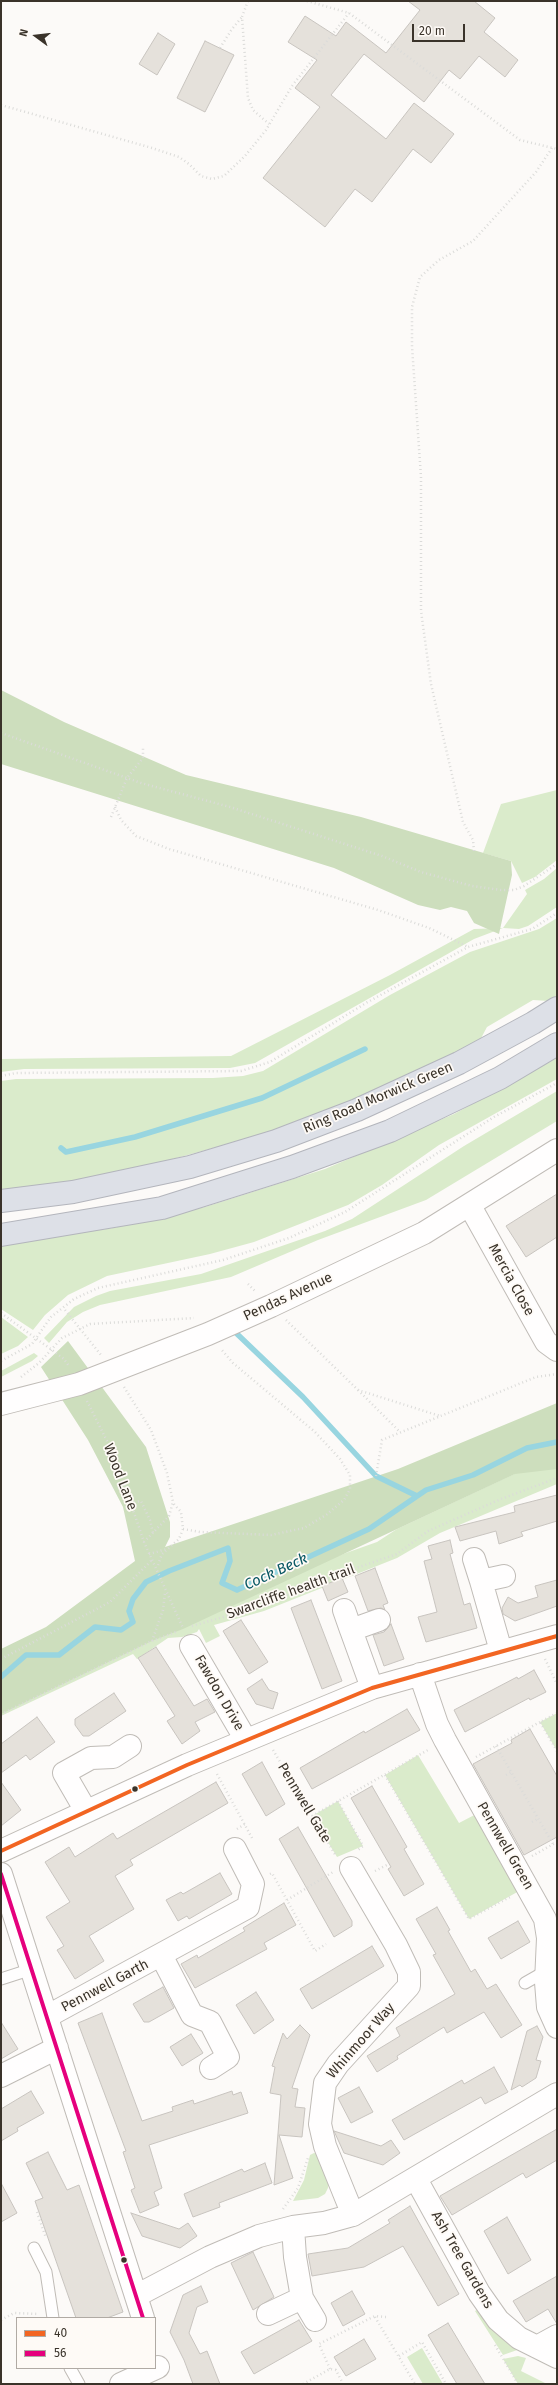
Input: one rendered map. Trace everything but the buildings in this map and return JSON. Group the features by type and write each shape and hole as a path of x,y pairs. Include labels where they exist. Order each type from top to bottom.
{"highway":[{"name":"Ring Road Morwick Green","path":"1,1201 73,1192 183,1168 276,1141 357,1110 459,1063 533,1023 557,1008"},
{"path":"1,1235 162,1208 292,1168 390,1131 500,1078 557,1044"}],"street":[{"name":"Pendas Avenue","path":"1,1404 79,1384 208,1334 271,1306 424,1233 470,1206 557,1150"},
{"name":"Mercia Close","path":"470,1206 546,1342 557,1350"},
{"path":"474,1559 501,1651"},
{"path":"481,1581 504,1576"},
{"path":"372,1688 348,1620 379,1620"},
{"name":"Fawdon Drive","path":"187,1638 254,1736"},
{"path":"1,1851 208,1756 372,1688 547,1639"},
{"name":"Pennwell Green","path":"420,1674 437,1724 445,1740 528,1886 545,1919 548,1938 546,1971 548,2007 557,2027"},
{"path":"86,1811 64,1773 90,1758 113,1757 130,1746"},
{"path":"245,1846 252,1884"},
{"name":"Whinmoor Way","path":"351,1864 403,1960 416,1988 338,2064 325,2083 320,2124 325,2146 353,2215"},
{"path":"1,1874 48,2016 143,2317"},
{"name":"Pennwell Garth","path":"48,2016 248,1907 252,1884"},
{"name":"Pennwell Garth","path":"161,1955 192,2015 210,2022 228,2057 211,2068"},
{"path":"1,2076 57,2048"},
{"path":"136,2296 210,2257 259,2236 287,2219 324,2223 353,2215 557,2094"},
{"name":"Ash Tree Gardens","path":"416,2179 479,2293 498,2320 519,2338 557,2358"},
{"path":"287,2219 302,2298 315,2320"},
{"path":"268,2314 302,2298"},
{"path":"537,2347 557,2336"},
{"path":"121,2384 159,2370"}],"lane":[{"path":"1,1979 32,1969"},
{"path":"524,1983 546,1971"},
{"path":"34,2248 46,2272 53,2316"},
{"path":"71,2369 79,2384"}],"path":[{"path":"220,48 232,29 242,17 248,1"},
{"path":"307,1 348,13 520,140 557,149"},
{"path":"1,105 179,157 189,164 201,176 212,179 224,176 245,156 269,124 292,86 348,13"},
{"path":"242,17 248,98 253,110 269,124"},
{"path":"474,851 473,840 463,822 431,684 421,611 420,470 412,346 412,307 420,277 439,260 473,241 536,172 552,148"},
{"path":"1,733 127,778 182,795 230,807 382,856 422,872 472,886 501,890 514,890 524,886 557,864"},
{"path":"111,817 127,778 142,758 143,746"},
{"path":"115,807 121,820 136,836 169,849 378,910 429,928 468,948"},
{"path":"1,1076 16,1073 241,1072 270,1062 366,1003 468,948 532,929 557,913"},
{"path":"1,1361 20,1349 28,1347 37,1339 40,1331 61,1307 98,1288 223,1260 289,1238 345,1212 481,1125 557,1083"},
{"path":"248,1284 400,1432"},
{"path":"65,1310 82,1328 112,1370 151,1430 167,1473 173,1502 181,1512 183,1529 179,1539 162,1554 158,1565"},
{"name":"Wood Lane","path":"1,1313 64,1359 79,1384 115,1457 144,1542 165,1592 187,1638"},
{"path":"18,1379 52,1350 62,1338 90,1324 193,1317 233,1362 315,1432 340,1459 350,1475 350,1489 344,1500 326,1515 304,1528 271,1535 200,1532 183,1529"},
{"path":"376,1476 382,1440 536,1377 557,1374"},
{"path":"358,1390 440,1416"},
{"name":"Swarcliffe health trail","path":"1,1714 152,1641 187,1638 342,1573 397,1554 428,1531 501,1499 557,1478"},
{"path":"130,1503 141,1501 150,1520 153,1534"},
{"path":"144,1542 169,1516 173,1502"},
{"path":"149,1554 169,1548"},
{"path":"1,1659 110,1602 152,1560"},
{"path":"152,1641 163,1610 165,1592"},
{"path":"547,1639 557,1684"},
{"path":"460,1766 557,1713"},
{"path":"540,1722 557,1751"},
{"name":"Pennwell Gate","path":"254,1736 312,1816 337,1857 351,1864"},
{"path":"312,1816 445,1740"},
{"path":"496,1746 553,1844"},
{"path":"208,1756 245,1846"},
{"path":"506,1776 512,1772"},
{"path":"385,1774 469,1919 528,1886"},
{"path":"532,1822 538,1819"},
{"path":"516,1865 557,1842"},
{"path":"268,1867 315,1951 326,1944"},
{"path":"252,1884 272,1873"},
{"path":"287,2219 310,2152"},
{"path":"1,2320 14,2313 53,2316"},
{"path":"375,2316 416,2384"},
{"path":"330,2369 319,2344 375,2316 386,2317"},
{"path":"399,2356 422,2342 446,2384"},
{"path":"303,2384 330,2369 336,2370 343,2384"}],"green space":[{"path":"1,690 64,722 186,775 361,817 511,861 512,875 499,934 474,923 467,911 451,907 440,910 418,905 334,868 1,764"},
{"path":"557,790 557,860 535,877 522,883 511,861 483,853 501,804"},
{"path":"557,868 557,907 528,926 519,929 503,928 527,894 525,890 544,879"},
{"path":"557,918 557,996 549,1001 533,1000 487,1027 479,1042 375,1091 279,1130 129,1171 1,1193 1,1081 16,1079 213,1078 243,1076 263,1071 390,995 470,952 539,929"},
{"path":"503,928 474,939 255,1063 230,1068 24,1069 1,1072 1,1059 231,1056 390,975 474,929"},
{"path":"557,1058 557,1079 439,1145 382,1185 348,1205 254,1242 210,1254 107,1276 68,1295 45,1315 33,1330 1,1309 1,1244 113,1228 205,1207 325,1169 454,1114"},
{"path":"557,1091 557,1121 426,1200 318,1240 231,1277 100,1305 83,1312 67,1322 49,1343 44,1338 74,1307 96,1296 110,1291 201,1274 325,1231 352,1219 464,1146"},
{"path":"1,1317 28,1337 18,1346 1,1354"},
{"path":"68,1341 146,1447 170,1522 170,1537 165,1547 398,1469 557,1403 557,1469 515,1474 183,1629 152,1641 1,1714 1,1649 46,1627 135,1561 123,1507 88,1440 41,1367"},
{"path":"34,1353 38,1356 32,1361 1,1377 1,1371"},
{"path":"557,1454 557,1484 440,1533 397,1558 264,1611 214,1625 220,1636 206,1643 199,1629 197,1632 182,1637 168,1638 137,1659 133,1654 1,1716 1,1696 329,1559 377,1542 397,1529"},
{"path":"557,1713 557,1751 540,1722"},
{"path":"418,1755 459,1823 484,1810 528,1886 469,1919 385,1775"},
{"path":"338,1801 363,1846 337,1857 312,1816"},
{"path":"314,2153 318,2154 329,2181 328,2188 325,2194 318,2198 293,2201 304,2180 310,2155"},
{"path":"482,2307 520,2349 503,2355 475,2311"},
{"path":"422,2348 443,2384 423,2384 407,2357"},
{"path":"518,2356 526,2358 521,2371 547,2384 518,2384 503,2359"}],"waterway":[{"path":"61,1148 66,1152 135,1137 262,1098 365,1049"},
{"path":"234,1331 303,1397 376,1476 417,1496"},
{"name":"Cock Beck","path":"1,1677 26,1655 59,1655 95,1627 121,1630 133,1622 129,1611 133,1599 146,1582 169,1571 228,1548 230,1561 222,1583 237,1590 369,1529 426,1490 473,1475 527,1448 557,1442"}],"transit line":[{"name":"40","path":"1,1851 187,1765 372,1688 557,1636"},
{"name":"56","path":"1,1874 143,2317"}]}
